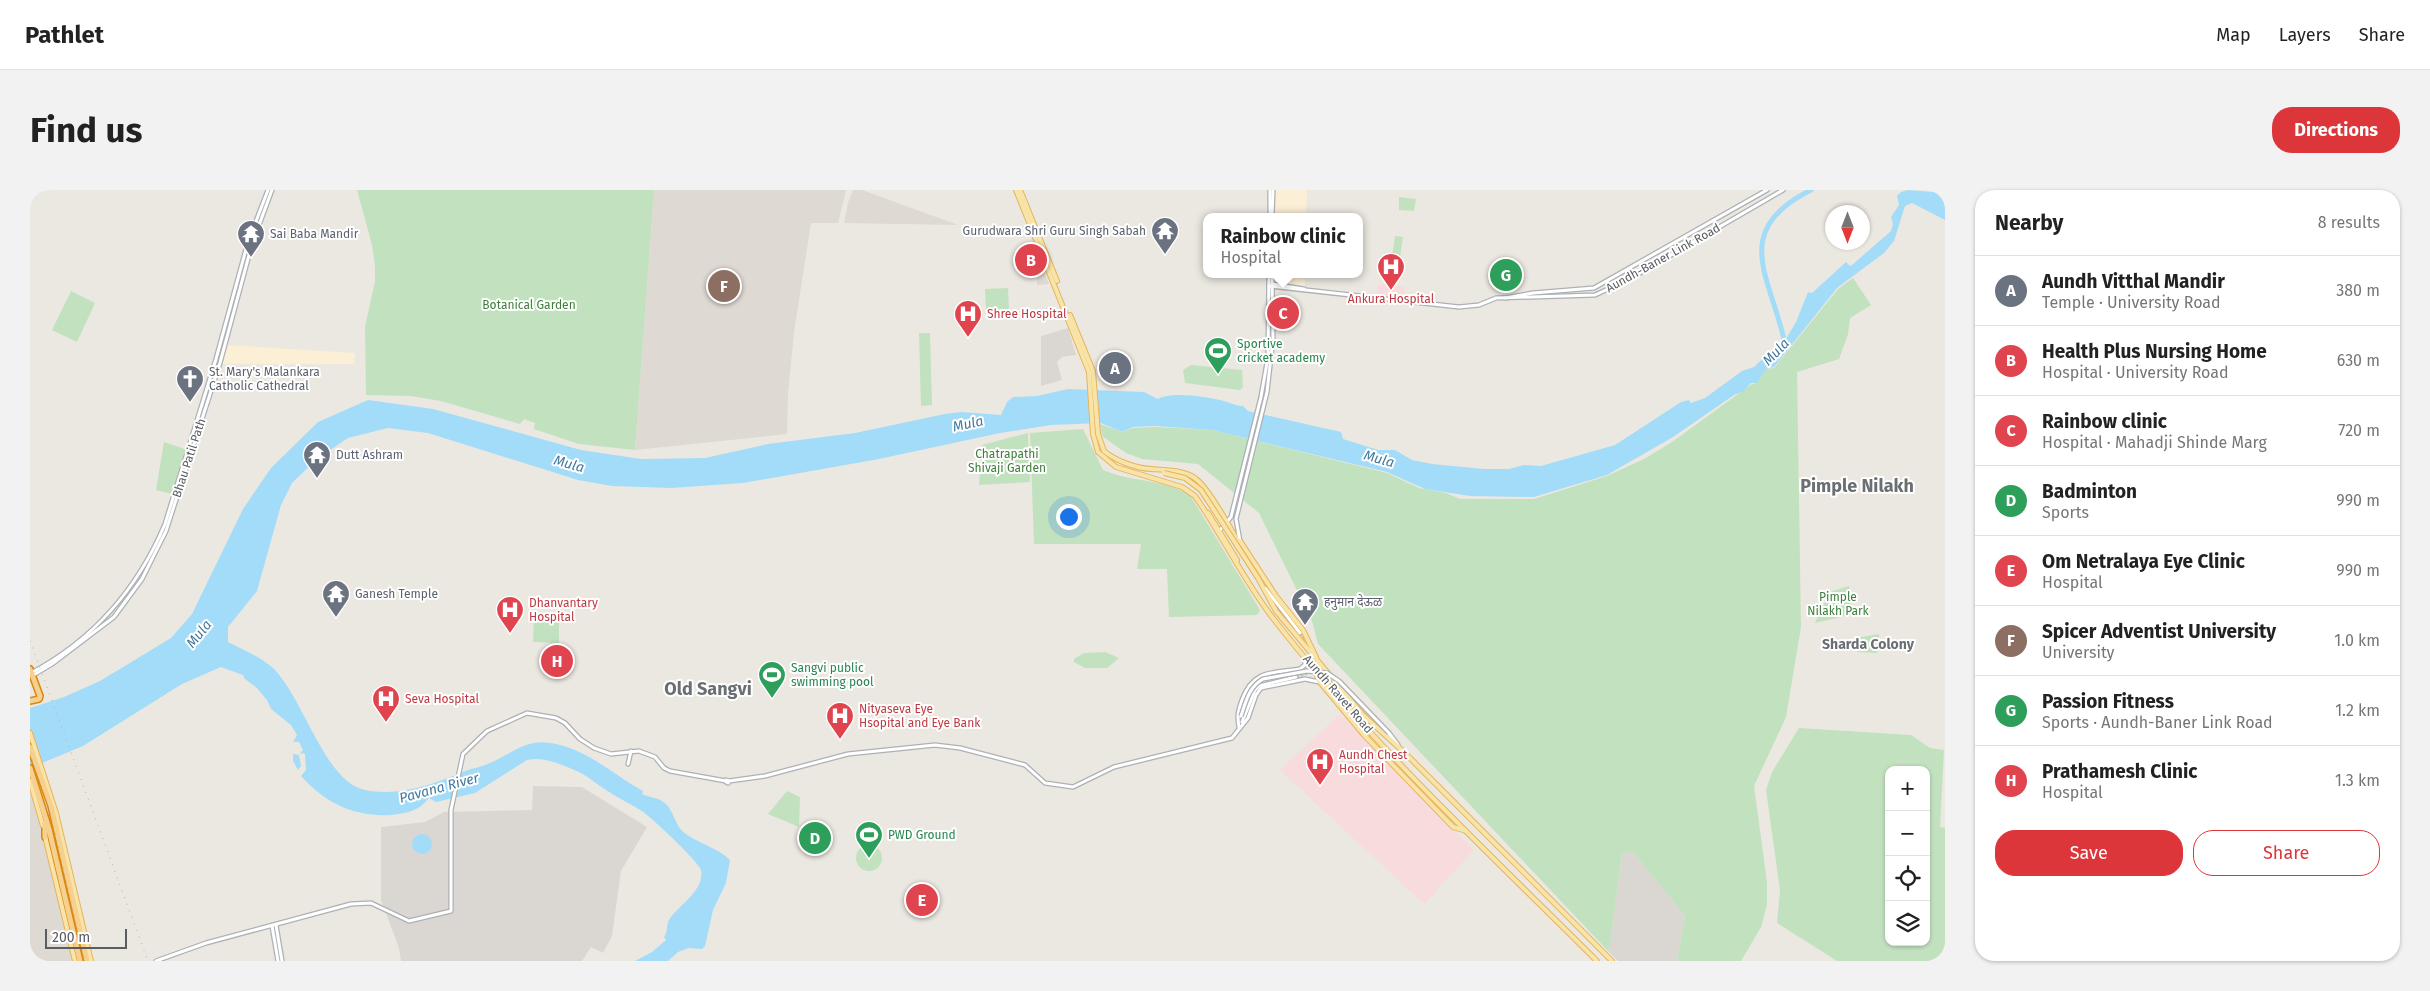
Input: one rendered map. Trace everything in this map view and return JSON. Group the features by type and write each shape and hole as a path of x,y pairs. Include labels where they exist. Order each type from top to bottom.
{"highway":[{"path":"30,700 39,699 40,696 31,673"},
{"path":"30,746 49,798 87,961"},
{"path":"30,768 42,802 45,837"},
{"path":"43,816 49,829 80,961"}],"main road":[{"name":"Bhau Patil Path","path":"261,215 268,190"},
{"name":"Bhau Patil Path","path":"31,673 72,645 110,613 128,591 154,549 165,524 216,360 248,242 272,190"},
{"path":"1016,190 1082,351"},
{"path":"1020,190 1092,378 1095,434 1104,451 1110,456 1185,478 1201,490 1262,580 1303,630 1316,657"},
{"path":"1271,190 1271,213"},
{"name":"Aundh-Baner Link Road","path":"1505,298 1533,292 1594,288 1767,190"},
{"name":"Aundh-Baner Link Road","path":"1270,285 1458,307 1479,305 1496,298 1595,295 1628,280 1783,190"},
{"path":"1741,204 1747,212"},
{"path":"1698,230 1704,237"},
{"path":"1270,278 1270,355 1267,392 1236,519 1240,541 1271,596 1300,633"},
{"path":"1220,530 1229,522 1231,517 1270,355"},
{"name":"Aundh Ravet Road","path":"1095,434 1098,452 1109,463 1126,471 1182,487 1195,496 1272,618 1316,671 1358,718 1467,832 1597,961"},
{"path":"1149,469 1161,469 1196,478 1229,522 1237,540 1240,541"},
{"path":"1204,510 1212,516 1235,555 1240,568"},
{"name":"Aundh Ravet Road","path":"1262,580 1276,610 1363,715 1405,753 1612,961"},
{"path":"1239,727 1237,715 1248,685 1262,675 1300,669 1305,665 1305,656"},
{"path":"1239,727 1241,716 1256,682 1272,677 1320,670 1339,681 1405,753"},
{"path":"1316,671 1318,681 1364,735 1453,827 1467,832"},
{"path":"156,961 206,943 351,904 368,902 409,921 451,911 451,810 465,752 487,731 527,713 561,720 580,739 594,748 611,754 639,751 653,756 664,768 670,770 729,781 765,776 848,754 935,745 960,748 1025,765 1044,783 1073,787 1114,767 1232,738 1239,727 1253,694 1259,686 1296,677"},
{"path":"1239,727 1248,718 1260,688 1304,679 1329,685"},
{"path":"30,733 53,804 91,961"},
{"path":"628,764 631,751"},
{"path":"30,780 43,816"},
{"path":"45,837 75,961"},
{"path":"274,925 280,961"}],"shaded area":[{"path":"654,190 846,190 838,223 811,223 794,332 788,394 787,434 635,450"},
{"path":"853,190 862,190 958,225 844,223"},
{"path":"1275,190 1307,190 1306,213 1275,213"},
{"path":"1036,271 1044,271 1049,284 1037,285"},
{"path":"1274,278 1305,278 1305,286 1274,282"},
{"name":"Ankura Hospital","path":"1378,284 1405,287 1404,298 1376,295"},
{"path":"1068,328 1076,355 1062,357 1057,362 1062,380 1041,386 1041,336"},
{"path":"227,345 355,353 354,364 222,364"},
{"path":"1340,714 1474,850 1424,904 1280,770"},
{"path":"533,786 582,787 647,827 621,871 612,936 603,953 591,947 582,961 401,961 399,948 381,900 381,827 425,822 444,812 532,810"},
{"path":"30,790 59,894 73,961 30,961"},
{"path":"1632,851 1685,916 1677,961 1618,961 1609,952 1622,854"}],"green space":[{"name":"Botanical Garden","path":"357,190 654,190 635,450 579,444 534,429 535,423 524,419 520,424 441,401 411,396 366,395 365,327 375,281 375,265 372,245"},
{"path":"1399,197 1416,199 1414,211 1399,210"},
{"path":"1395,236 1403,237 1399,264 1391,263"},
{"path":"1853,278 1871,305 1850,318 1848,334 1839,359 1797,372 1801,627 1786,717 1754,786 1767,882 1767,905 1761,927 1741,961 1677,961 1685,916 1632,851 1622,854 1609,952 1318,644 1312,621 1259,513 1198,464 1142,459 1126,453 1102,436 1100,424 1122,432 1133,428 1155,427 1212,430 1387,473 1419,488 1446,493 1460,499 1534,499 1607,476 1644,459 1672,442 1752,384 1757,383 1766,369 1774,368 1838,289"},
{"path":"1008,288 1009,310 986,311 985,289"},
{"path":"71,291 95,303 77,342 52,330"},
{"path":"919,333 930,333 932,405 921,406"},
{"path":"1191,365 1242,370 1243,387 1240,390 1185,383 1183,370"},
{"path":"1083,429 1103,470 1124,477 1169,486 1190,495 1260,610 1257,615 1169,617 1167,569 1137,569 1141,544 1034,544 1030,433"},
{"name":"Chatrapathi Shivaji Garden","path":"1028,433 1030,482 979,485 982,445"},
{"path":"164,442 185,449 172,494 156,490"},
{"name":"Pimple Nilakh Park","path":"1849,586 1853,614 1815,623 1830,592"},
{"path":"534,617 559,617 559,643 533,642"},
{"path":"1879,634 1877,653 1857,652 1856,638"},
{"path":"1105,652 1119,658 1107,668 1085,668 1074,662 1074,659 1084,653"},
{"path":"1799,728 1911,735 1930,748 1944,750 1940,827 1945,828 1945,961 1837,961 1777,923 1780,890 1766,790 1772,772"},
{"path":"787,791 800,797 799,827 768,814"},
{"path":"807,831 825,831 824,841 806,841"},
{"name":"PWD Ground","path":"869,845 879,848 882,858 879,868 869,871 859,868 856,858 859,848"}],"water":[{"path":"1908,190 1945,193 1945,220 1912,203 1905,206 1894,241 1884,253 1837,288 1774,367 1766,369 1757,383 1751,383 1744,391 1734,395 1673,437 1607,475 1534,497 1470,496 1425,489 1387,472 1212,430 1155,426 1133,427 1122,432 1101,423 1051,425 1000,433 879,459 743,483 671,488 612,486 578,480 428,433 388,428 348,438 317,459 292,483 281,505 257,591 228,627 228,642 258,657 274,669 296,700 316,739 338,772 351,784 365,790 391,792 416,788 487,764 523,746 539,742 560,745 583,753 643,791 642,794 664,802 683,831 720,852 730,860 726,883 713,910 705,946 702,949 689,948 678,952 668,961 635,961 652,952 666,940 664,937 669,920 699,885 701,870 684,849 647,815 581,773 540,759 527,760 475,793 436,802 429,798 421,806 411,811 391,815 377,815 353,811 341,806 330,801 310,786 301,776 306,770 305,754 299,755 303,750 299,742 293,742 297,735 291,725 271,709 267,700 257,688 245,679 243,675 221,667 182,684 83,746 30,768 30,708 64,697 100,681 171,638 192,614 243,509 271,468 318,422 368,400 433,409 581,450 641,459 705,458 768,444 855,433 961,412 1001,415 1007,402 1013,397 1037,396 1068,389 1144,392 1158,399 1172,395 1181,395 1200,396 1224,401 1243,406 1248,411 1341,432 1343,439 1378,450 1395,450 1412,460 1432,464 1484,469 1509,469 1524,465 1541,466 1615,445 1681,402 1689,400 1691,403 1705,398 1742,371 1754,367 1779,343 1783,344 1796,322 1808,292 1812,293 1846,262 1850,266 1852,265 1891,231 1893,224 1891,217 1899,205 1897,196 1901,192"},
{"path":"293,754 299,755 301,766 298,770 293,761"},
{"path":"422,834 429,837 432,844 429,851 422,854 415,851 412,844 415,837"}],"waterway":[{"name":"Mula","path":"1785,344 1766,278 1762,258 1763,240 1770,222 1786,206 1811,190"}],"tunnel":[{"path":"1300,633 1307,642"},
{"path":"1296,677 1310,672 1314,657"}],"railway":[{"path":"30,641 148,961"},
{"path":"30,753 50,811 85,961"}],"place":[{"name":"Gurudwara Shri Guru Singh Sabah","path":"1165,255"},
{"name":"Sai Baba Mandir","path":"251,258"},
{"name":"Health Plus Nursing Home","path":"1031,260"},
{"name":"Passion Fitness","path":"1506,275"},
{"name":"Spicer Adventist University","path":"724,286"},
{"name":"Ankura Hospital","path":"1391,291"},
{"name":"Rainbow clinic","path":"1283,313"},
{"name":"Shree Hospital","path":"968,338"},
{"name":"Aundh Vitthal Mandir","path":"1115,368"},
{"name":"Sportive cricket academy","path":"1218,375"},
{"name":"St. Mary's Malankara Catholic Cathedral","path":"190,403"},
{"name":"Dutt Ashram","path":"317,479"},
{"name":"Ganesh Temple","path":"336,618"},
{"name":"हनुमान देऊळ","path":"1305,626"},
{"name":"Dhanvantary Hospital","path":"510,634"},
{"name":"Prathamesh Clinic","path":"557,661"},
{"name":"Sangvi public swimming pool","path":"772,699"},
{"name":"Seva Hospital","path":"386,723"},
{"name":"Nityaseva Eye Hsopital and Eye Bank","path":"840,740"},
{"name":"Aundh Chest Hospital","path":"1320,786"},
{"name":"Badminton","path":"815,838"},
{"name":"PWD Ground","path":"869,859"},
{"name":"Om Netralaya Eye Clinic","path":"922,900"}],"district":[{"name":"Pimple Nilakh","path":"1857,486"},
{"name":"Sharda Colony","path":"1868,644"},
{"name":"Old Sangvi","path":"708,689"}],"water label":[{"name":"Pavana River","path":"439,788"}]}
